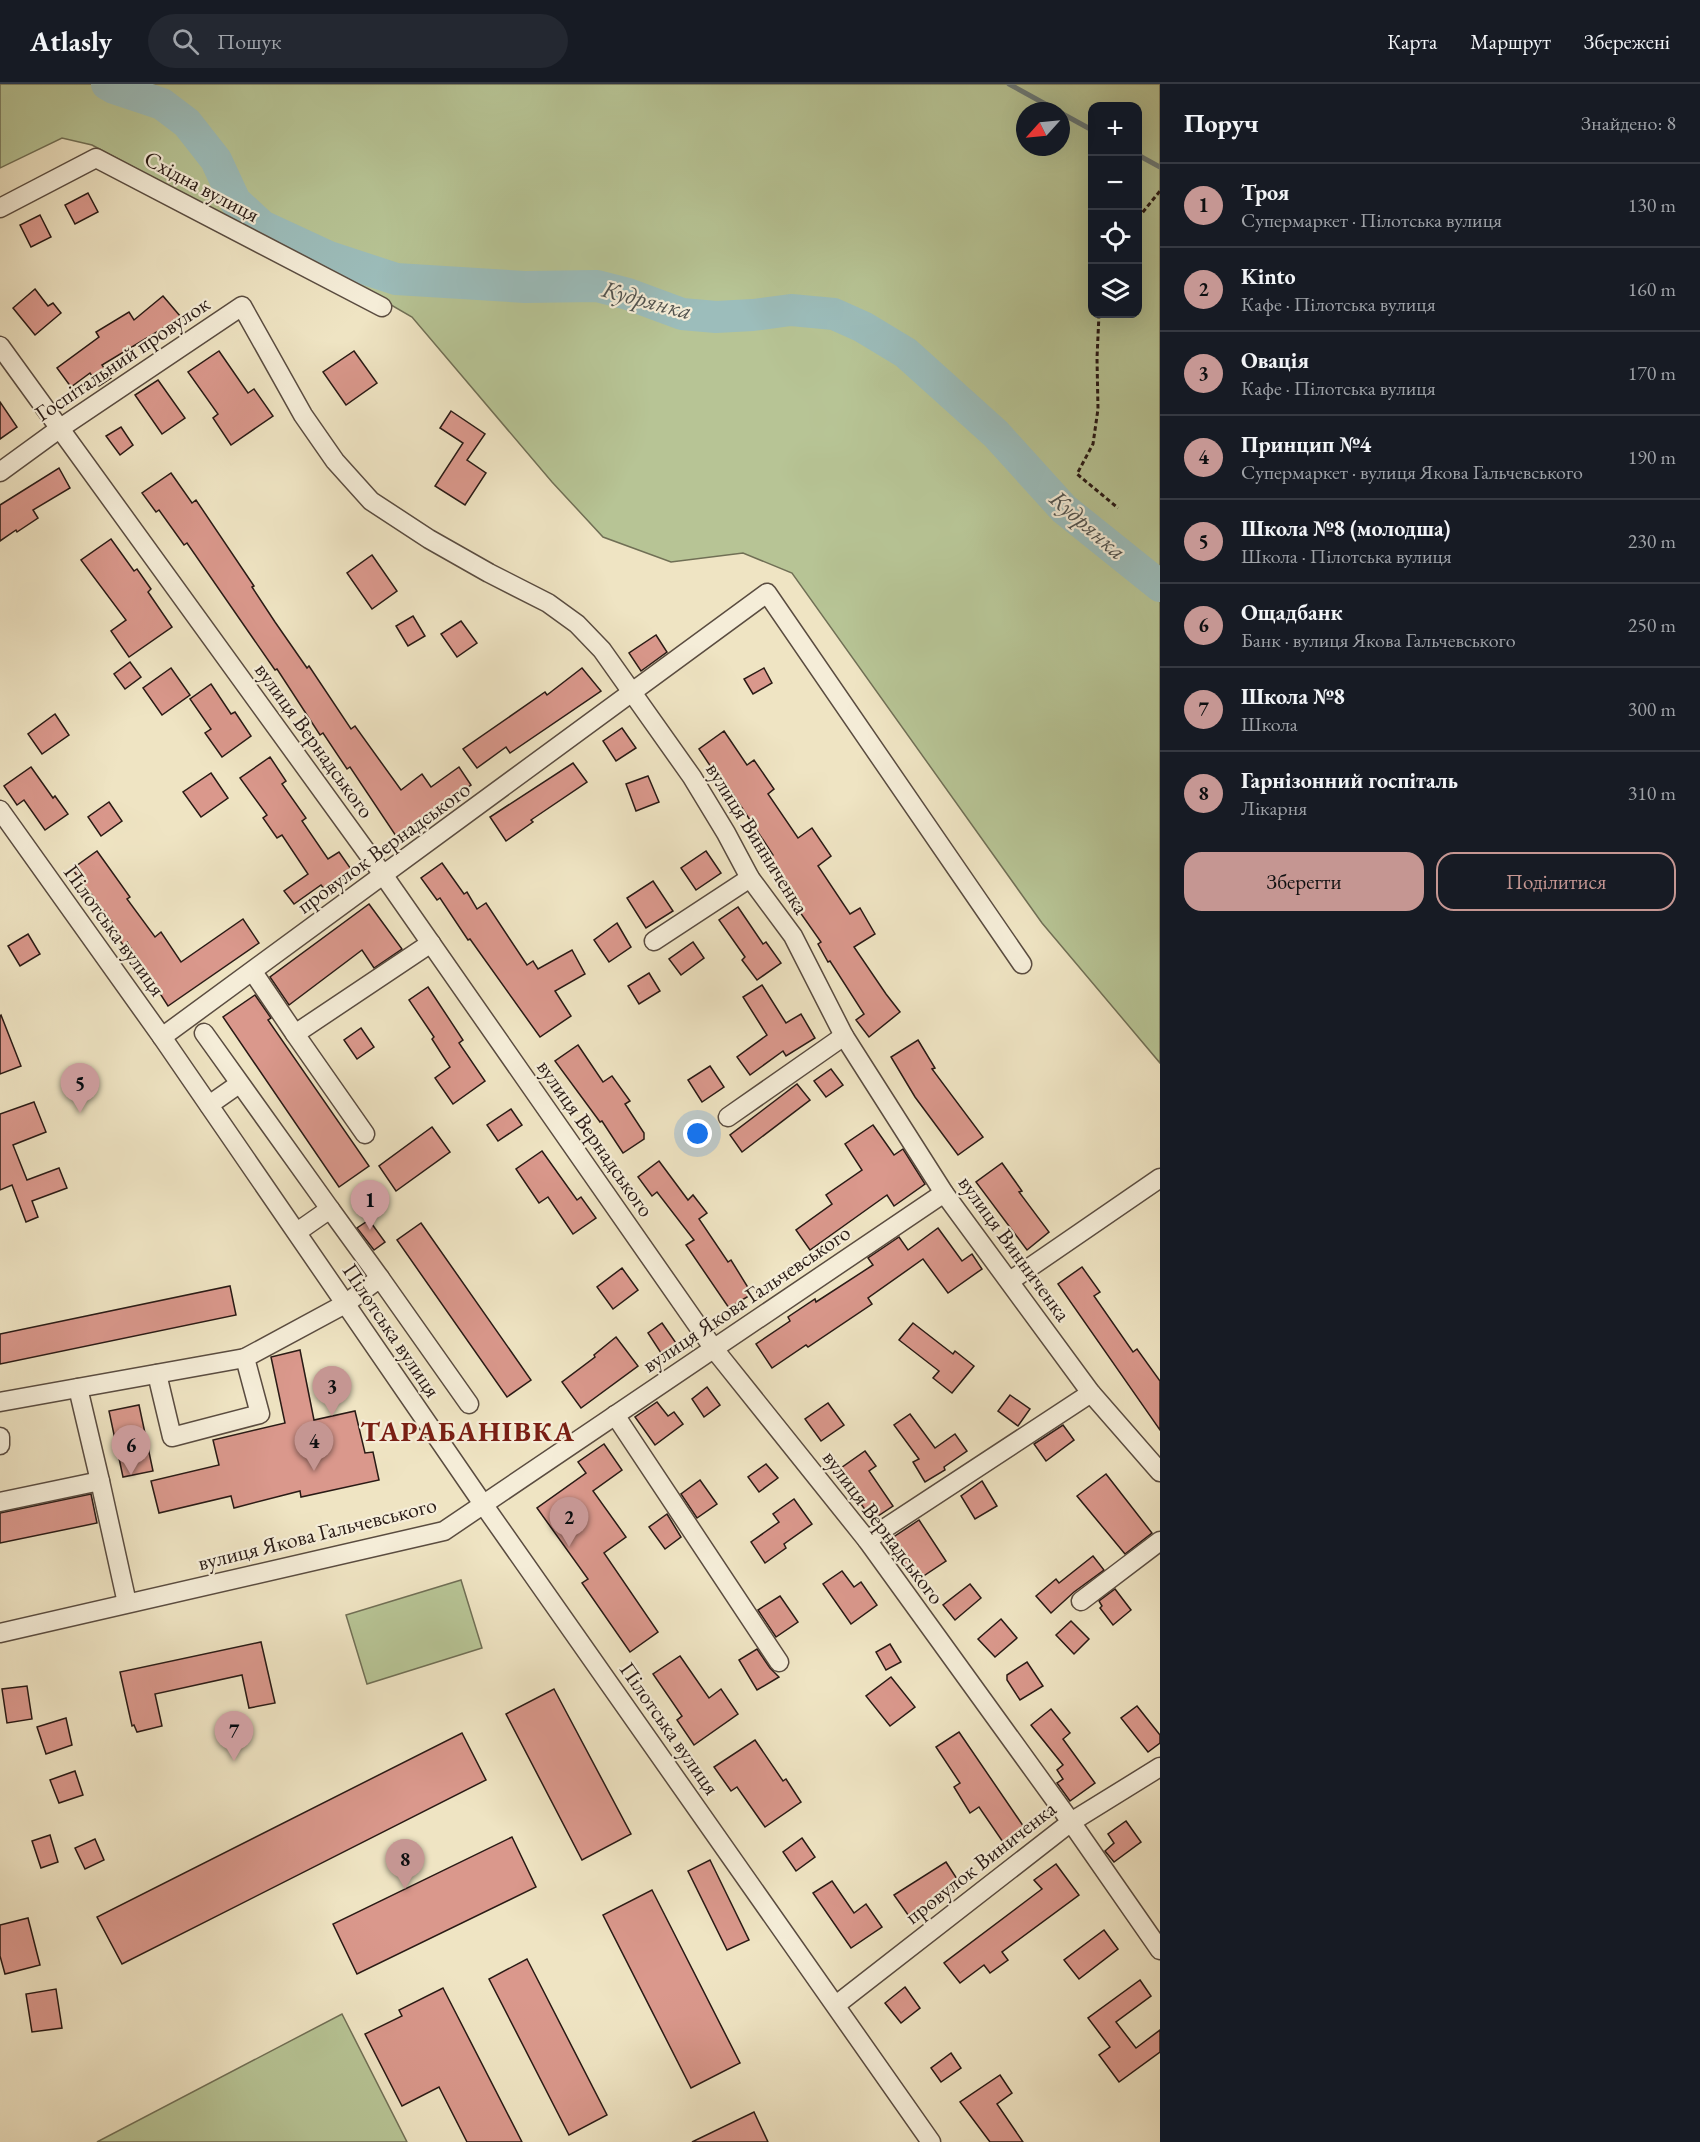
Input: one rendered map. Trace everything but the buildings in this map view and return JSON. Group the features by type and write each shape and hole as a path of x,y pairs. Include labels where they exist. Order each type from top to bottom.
{"street":[{"name":"Східна вулиця","path":"0,208 96,158 382,307"},
{"name":"Госпітальний провулок","path":"0,472 59,429 242,306"},
{"name":"вулиця Винниченка","path":"242,306 303,415 334,461 371,501 429,539 548,603 577,624 602,650 692,777 750,878 793,936 844,1036 945,1193 1091,1393 1160,1472"},
{"name":"вулиця Вернадського","path":"0,346 384,876 714,1349 867,1540 1071,1822 1160,1950"},
{"name":"провулок Вернадського","path":"162,1037 767,593 1022,964"},
{"name":"Пілотська вулиця","path":"0,810 162,1037 483,1504 931,2142"},
{"path":"654,941 750,878"},
{"path":"296,1034 431,943"},
{"path":"253,972 365,1134"},
{"path":"204,1033 470,1404"},
{"path":"728,1117 844,1036"},
{"path":"209,1105 239,1084"},
{"path":"1010,1281 1160,1178"},
{"name":"вулиця Якова Гальчевського","path":"0,1633 444,1531 945,1193"},
{"path":"297,1232 330,1209"},
{"path":"0,1402 245,1358 345,1304 380,1278"},
{"path":"157,1374 172,1437 260,1414 245,1358"},
{"path":"78,1388 127,1604"},
{"path":"867,1540 1091,1393"},
{"path":"615,1415 779,1662"},
{"path":"0,1437 0,1445"},
{"path":"0,1502 100,1481"},
{"path":"1081,1601 1160,1541"},
{"name":"провулок Виниченка","path":"836,2005 1071,1822 1160,1767"}],"path":[{"path":"1142,213 1160,191"},
{"path":"1099,318 1098,409 1093,444 1077,474 1118,508"}],"green space":[{"path":"0,84 1160,84 1160,1063 1042,923 792,573 743,553 671,562 603,537 552,482 412,317 92,145 62,138 0,168"},
{"path":"461,1580 482,1648 367,1684 346,1615"},
{"path":"342,2014 407,2142 97,2142"}],"waterway":[{"name":"Кудрянка","path":"107,84 162,104 187,123 216,160 235,201 262,226 329,257 396,279 525,287 597,286 628,294 682,314 716,317 791,310 834,314 863,327 906,353 996,434 1064,509 1160,586"},
{"name":"Кудрянка","path":"114,88 117,84"},
{"path":"1009,84 1042,102"},
{"path":"1070,118 1088,128"},
{"path":"1140,156 1160,167"}],"place":[{"name":"Школа №8 (молодша)","path":"80,1113"},
{"name":"Троя","path":"370,1230"},
{"name":"Овація","path":"332,1416"},
{"name":"Принцип №4","path":"314,1471"},
{"name":"Ощадбанк","path":"131,1475"},
{"name":"Kinto","path":"569,1547"},
{"name":"Школа №8","path":"234,1761"},
{"name":"Гарнізонний госпіталь","path":"405,1889"}],"district":[{"name":"ТАРАБАНІВКА","path":"468,1431"}]}
